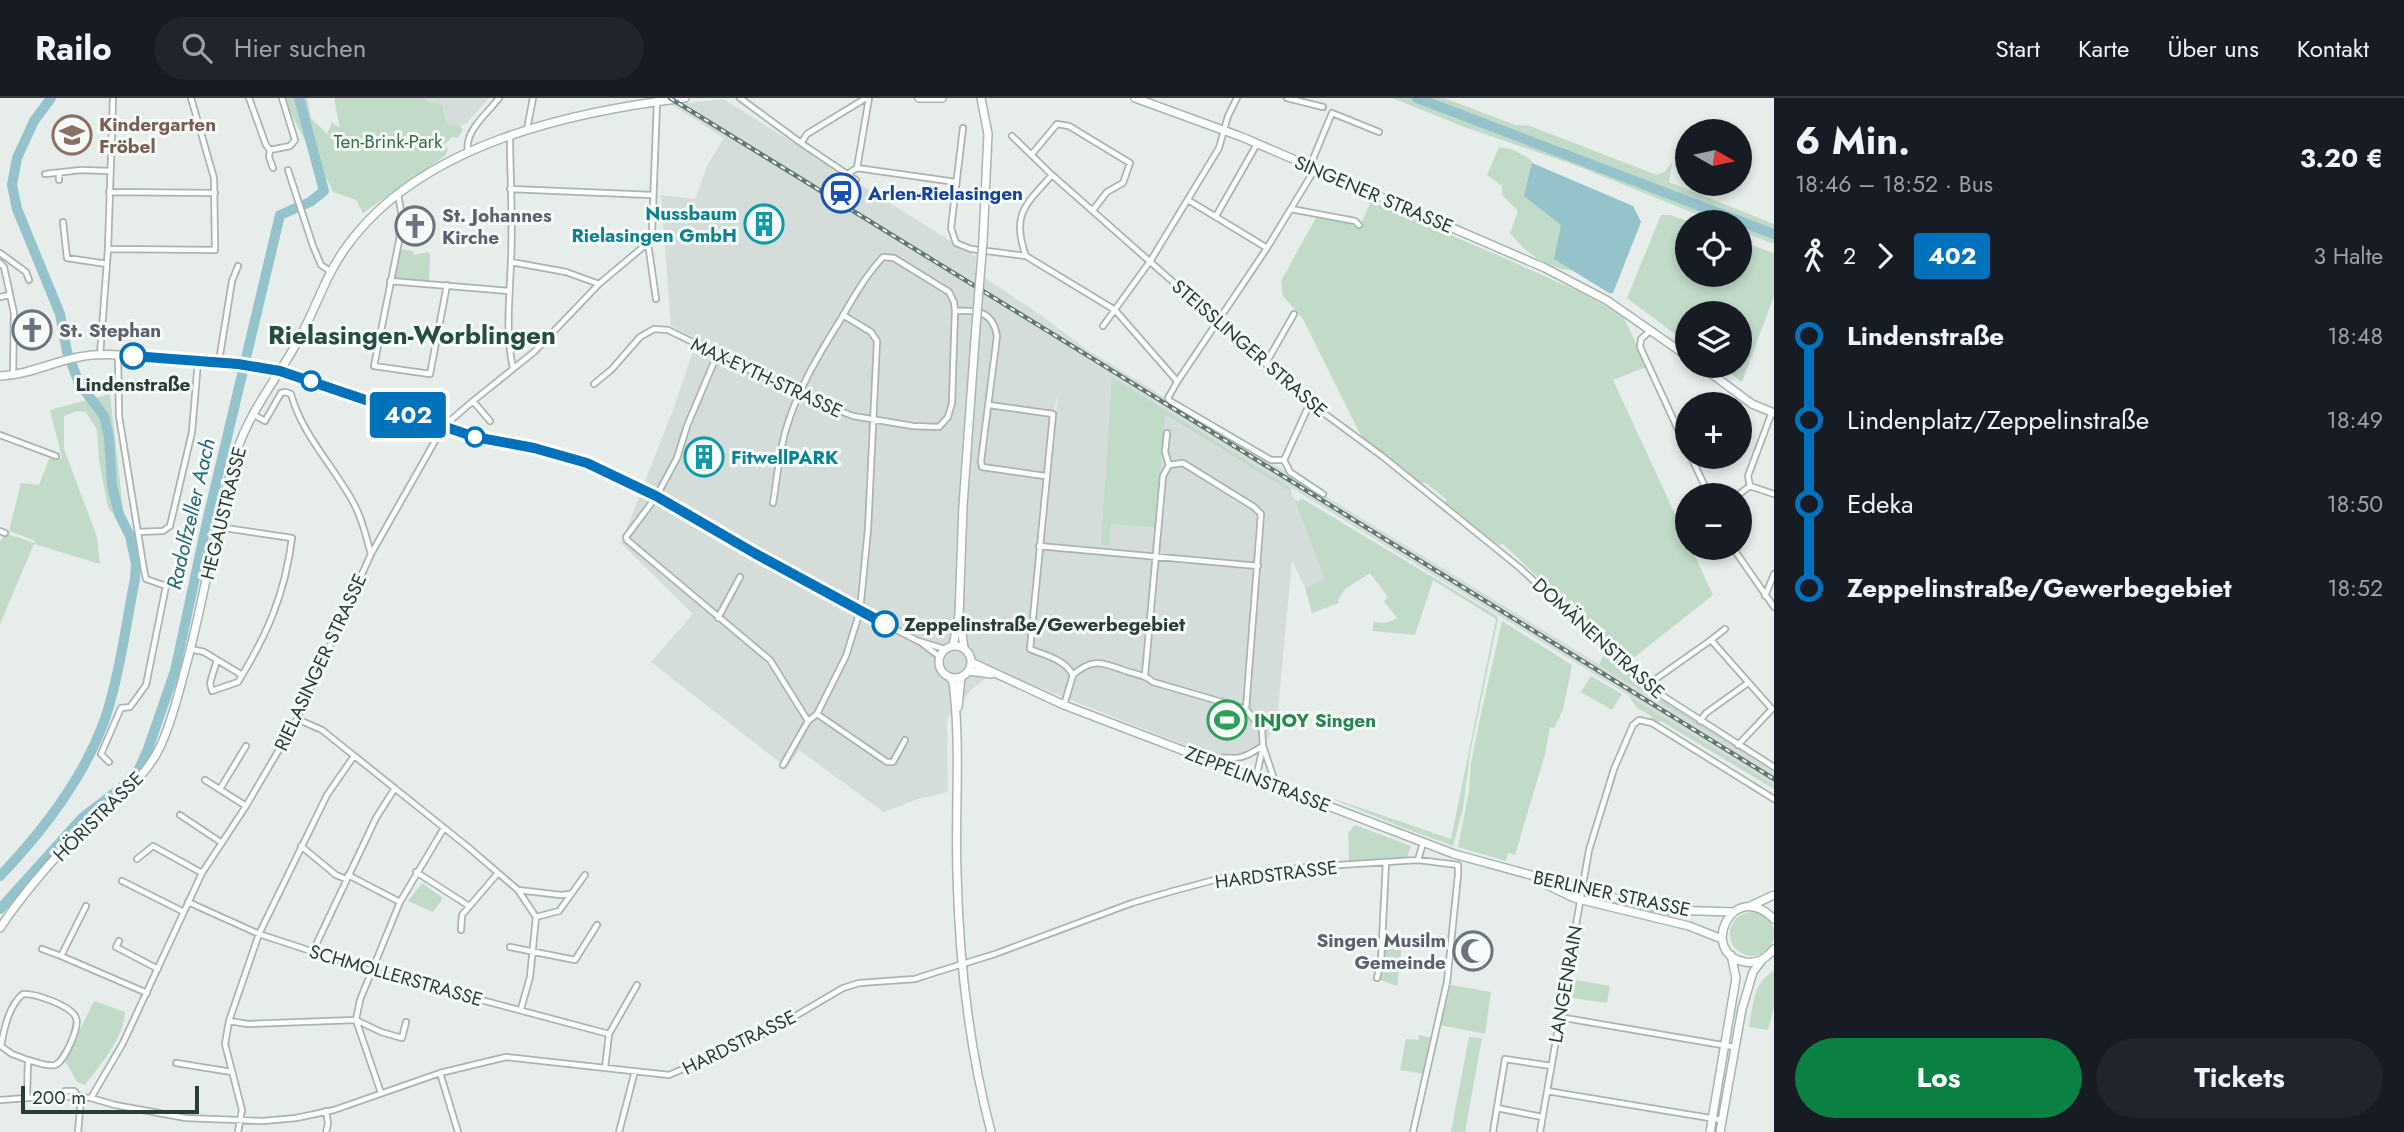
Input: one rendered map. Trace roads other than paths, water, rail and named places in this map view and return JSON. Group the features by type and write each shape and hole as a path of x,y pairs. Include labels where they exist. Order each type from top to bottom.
{"main road":[{"name":"HEGAUSTRASSE","path":"178,694 237,451 253,415 298,341 330,271 369,218 398,194 443,166 510,135 615,107 682,98"},
{"path":"919,98 942,98"},
{"path":"953,646 959,615 962,529 986,197 988,134 981,98"},
{"name":"SINGENER STRASSE","path":"1135,98 1257,144 1545,268 1608,301 1651,330"},
{"path":"1651,330 1675,347"},
{"path":"0,376 70,359 100,355 219,362 280,371"},
{"path":"1716,378 1752,404 1773,413"},
{"path":"950,678 961,677 969,671 971,662 962,640 959,615"},
{"path":"965,649 953,646 945,649 940,657 941,670 953,681 956,714 957,861 962,964 977,1064 991,1132"},
{"name":"ZEPPELINSTRASSE","path":"971,662 1064,705 1423,843 1475,861 1525,874"},
{"name":"ZEPPELINSTRASSE","path":"969,671 995,675"},
{"path":"956,714 961,677"},
{"name":"HÖRISTRASSE","path":"0,928 35,880 88,822 144,774 162,742 178,694"},
{"name":"BERLINER STRASSE","path":"1525,874 1669,910 1732,912"},
{"name":"BERLINER STRASSE","path":"1525,874 1580,900 1689,926 1722,939"},
{"path":"1710,1132 1736,978 1731,955 1722,939 1724,924 1732,912 1774,895"},
{"path":"1750,906 1760,908 1774,919"},
{"path":"1720,1132 1742,1009 1753,972 1762,960 1773,952"},
{"path":"1731,955 1746,962 1762,960"}],"street":[{"path":"100,355 108,249 113,98"},
{"path":"108,249 215,250 214,178 191,98"},
{"path":"249,98 265,145 270,150"},
{"path":"270,150 290,146 295,140 282,98"},
{"path":"468,153 467,140 470,133 499,98"},
{"path":"527,129 533,98"},
{"path":"740,98 856,180"},
{"path":"801,143 807,134 867,98"},
{"path":"857,169 867,98"},
{"path":"1103,326 1152,260 1219,148 1223,130 1237,98"},
{"path":"1287,98 1323,107"},
{"path":"656,299 648,242 652,232 657,102"},
{"path":"1284,460 1272,460 1170,401 1168,396 1291,209 1312,168 1332,113 1380,132"},
{"path":"1032,154 1056,124 1069,126 1130,163 1123,183 1107,192 1093,210"},
{"path":"112,128 200,129"},
{"path":"963,128 951,228 953,239 960,246 1026,256 1115,310 1177,382"},
{"path":"510,135 512,220 509,291 510,356 513,368"},
{"name":"STEISSLINGER STRASSE","path":"1013,136 1052,175 1152,260 1217,322 1310,403 1382,456 1497,549"},
{"path":"1216,216 1257,144"},
{"path":"270,150 269,157 273,168"},
{"path":"849,173 857,169 956,182"},
{"path":"45,174 81,170 110,171"},
{"path":"288,170 321,265 330,271"},
{"path":"58,173 59,180"},
{"path":"1026,256 1019,231 1021,217 1052,175"},
{"path":"510,189 652,195"},
{"path":"109,192 215,193"},
{"path":"398,194 402,216 399,241 374,366 430,374 447,285"},
{"path":"1188,200 1267,248"},
{"path":"1291,209 1355,221 1359,225"},
{"path":"512,220 544,220"},
{"path":"63,222 67,258 107,264"},
{"name":"RIELASINGER STRASSE","path":"91,1098 123,1043 202,873 246,806 297,719 371,554 443,427 534,352 599,284 648,242"},
{"path":"0,253 26,272 29,281"},
{"path":"773,503 785,429 806,376 843,314 883,257 894,258 949,292 956,311 978,310 992,319 997,336 982,467 1045,476"},
{"path":"0,262 4,267 14,313 13,375"},
{"path":"511,262 566,272 599,284"},
{"path":"219,362 232,281 238,266"},
{"path":"390,281 509,291"},
{"path":"0,297 9,295"},
{"name":"MAX-EYTH-STRASSE","path":"594,384 612,369 640,337 654,330 668,330 853,416 933,428 944,423 952,403 956,311"},
{"path":"783,765 808,722 817,714 846,656 860,611 868,529 877,341 871,332 843,314"},
{"path":"1266,363 1294,314"},
{"path":"1651,330 1641,340 1640,347 1675,423"},
{"path":"109,762 101,754 121,708 130,707 146,685 166,586 146,579 119,416 118,355"},
{"path":"717,355 687,426 677,458 656,496 633,526 626,540 770,660 808,722"},
{"path":"138,532 163,531 170,526 192,432 198,361"},
{"path":"280,371 475,437 534,448 587,463 656,496 918,641 940,657"},
{"path":"253,415 265,421 281,393 291,394 306,432 355,504 371,554"},
{"path":"473,401 490,421"},
{"path":"1284,460 1310,403"},
{"path":"989,405 1053,414 1030,649 1065,663 1073,675"},
{"path":"1749,483 1748,476 1773,413"},
{"path":"1145,675 1163,476 1169,465 1165,452 1167,433"},
{"path":"0,435 56,456"},
{"path":"1284,460 1290,472 1324,494"},
{"path":"1169,465 1183,464 1259,511 1262,517 1246,709"},
{"path":"1752,487 1774,494"},
{"path":"217,660 210,683 212,691 233,685 242,675 262,640 278,604 288,568 292,538 218,527"},
{"path":"1039,546 1258,566"},
{"name":"DOMÄNENSTRASSE","path":"1497,549 1649,687 1774,768"},
{"path":"1741,560 1774,607"},
{"path":"1765,596 1774,574"},
{"path":"718,618 740,577"},
{"path":"1649,687 1653,681 1725,629"},
{"path":"1711,640 1772,709 1738,745"},
{"path":"918,641 945,649"},
{"path":"191,649 204,652 242,675"},
{"path":"1064,705 1073,675 1083,666 1101,663 1145,675 1153,682 1246,709 1262,730 1263,746 1277,786"},
{"path":"1700,721 1706,713 1748,683"},
{"path":"817,714 887,762 893,762 905,740"},
{"path":"297,719 322,730 518,890 536,917 530,977 521,1009"},
{"name":"LANGENRAIN","path":"1540,1132 1589,850 1614,769 1633,725 1639,720 1652,723 1774,799"},
{"name":"RIELASINGER STRASSE","path":"220,789 246,746"},
{"path":"1208,760 1226,756 1247,756 1263,746"},
{"path":"1256,778 1263,746"},
{"path":"238,1132 242,1110 225,1044 229,1021 259,934 327,795 354,756"},
{"path":"205,780 246,806"},
{"path":"313,951 376,818 395,788"},
{"path":"180,815 222,843"},
{"path":"381,1093 356,1020 360,1000 400,902 444,828"},
{"path":"1418,860 1423,843"},
{"path":"137,859 153,846 202,873"},
{"path":"301,846 336,876 347,877 400,902"},
{"name":"HARDSTRASSE","path":"0,1100 55,1096 65,1090 74,1091 81,1098 187,1118 241,1121 296,1118 326,1111 440,1073 506,1057 669,1074 768,1031 828,995 859,983 915,979 1132,903 1218,879 1285,869 1418,860 1458,865 1458,875 1447,982 1413,1132"},
{"path":"1377,978 1381,962 1386,862"},
{"path":"416,872 469,906"},
{"path":"461,929 462,915 498,873"},
{"path":"536,917 559,911 585,875"},
{"path":"122,881 184,912"},
{"path":"518,890 571,894"},
{"name":"SCHMOLLERSTRASSE","path":"188,902 259,934 372,971 609,1034"},
{"path":"61,956 86,906"},
{"path":"510,947 575,960 597,925"},
{"path":"119,941 116,947 158,969"},
{"path":"42,949 147,993"},
{"path":"604,1068 609,1034 637,985"},
{"path":"31,993 71,1011 76,1017 76,1024 63,1059 58,1064 52,1066 28,1060 1,1046 3,1031 15,1003 23,994 31,993"},
{"path":"1559,1017 1735,1047"},
{"path":"229,1021 248,1024 356,1020 381,1032 404,1038 406,1022"},
{"path":"1493,1132 1505,1059 1551,1066"},
{"path":"27,1097 28,1060"},
{"path":"176,1063 232,1072"},
{"path":"619,1132 635,1071"},
{"path":"440,1073 458,1132"},
{"path":"1547,1091 1722,1120"},
{"path":"78,1132 81,1098"},
{"path":"1497,1108 1542,1116"},
{"path":"326,1111 326,1132"}],"water":[{"path":"1532,163 1633,206 1641,222 1613,293 1554,259 1561,225 1524,196"}],"waterway":[{"name":"Radolfzeller Aach","path":"0,876 62,802 97,739 115,682 136,564 130,536 119,514 112,486 109,437 104,416 79,383 67,352 60,314 17,209 12,185 17,158 34,121 51,98"},
{"name":"Radolfzeller Aach","path":"0,909 82,818 121,788 139,769 148,749 175,671 206,526 280,215 310,202 324,191 299,98"},
{"name":"Radolfzeller Aach","path":"1417,98 1774,234"}],"railway":[{"path":"670,98 1774,779"}],"place":[{"name":"Kindergarten Fröbel","path":"72,135"},
{"name":"Arlen-Rielasingen","path":"841,193"},
{"name":"Nussbaum Rielasingen GmbH","path":"764,224"},
{"name":"St. Johannes Kirche","path":"415,226"},
{"name":"St. Stephan","path":"32,330"},
{"name":"Lindenstraße","path":"133,356"},
{"name":"FitwellPARK","path":"704,457"},
{"name":"Zeppelinstraße/Gewerbegebiet","path":"885,624"},
{"name":"INJOY Singen","path":"1227,720"},
{"name":"Singen Musilm Gemeinde","path":"1473,951"}],"district":[{"name":"Rielasingen-Worblingen","path":"412,335"}],"park label":[{"name":"Ten-Brink-Park","path":"388,141"}]}
